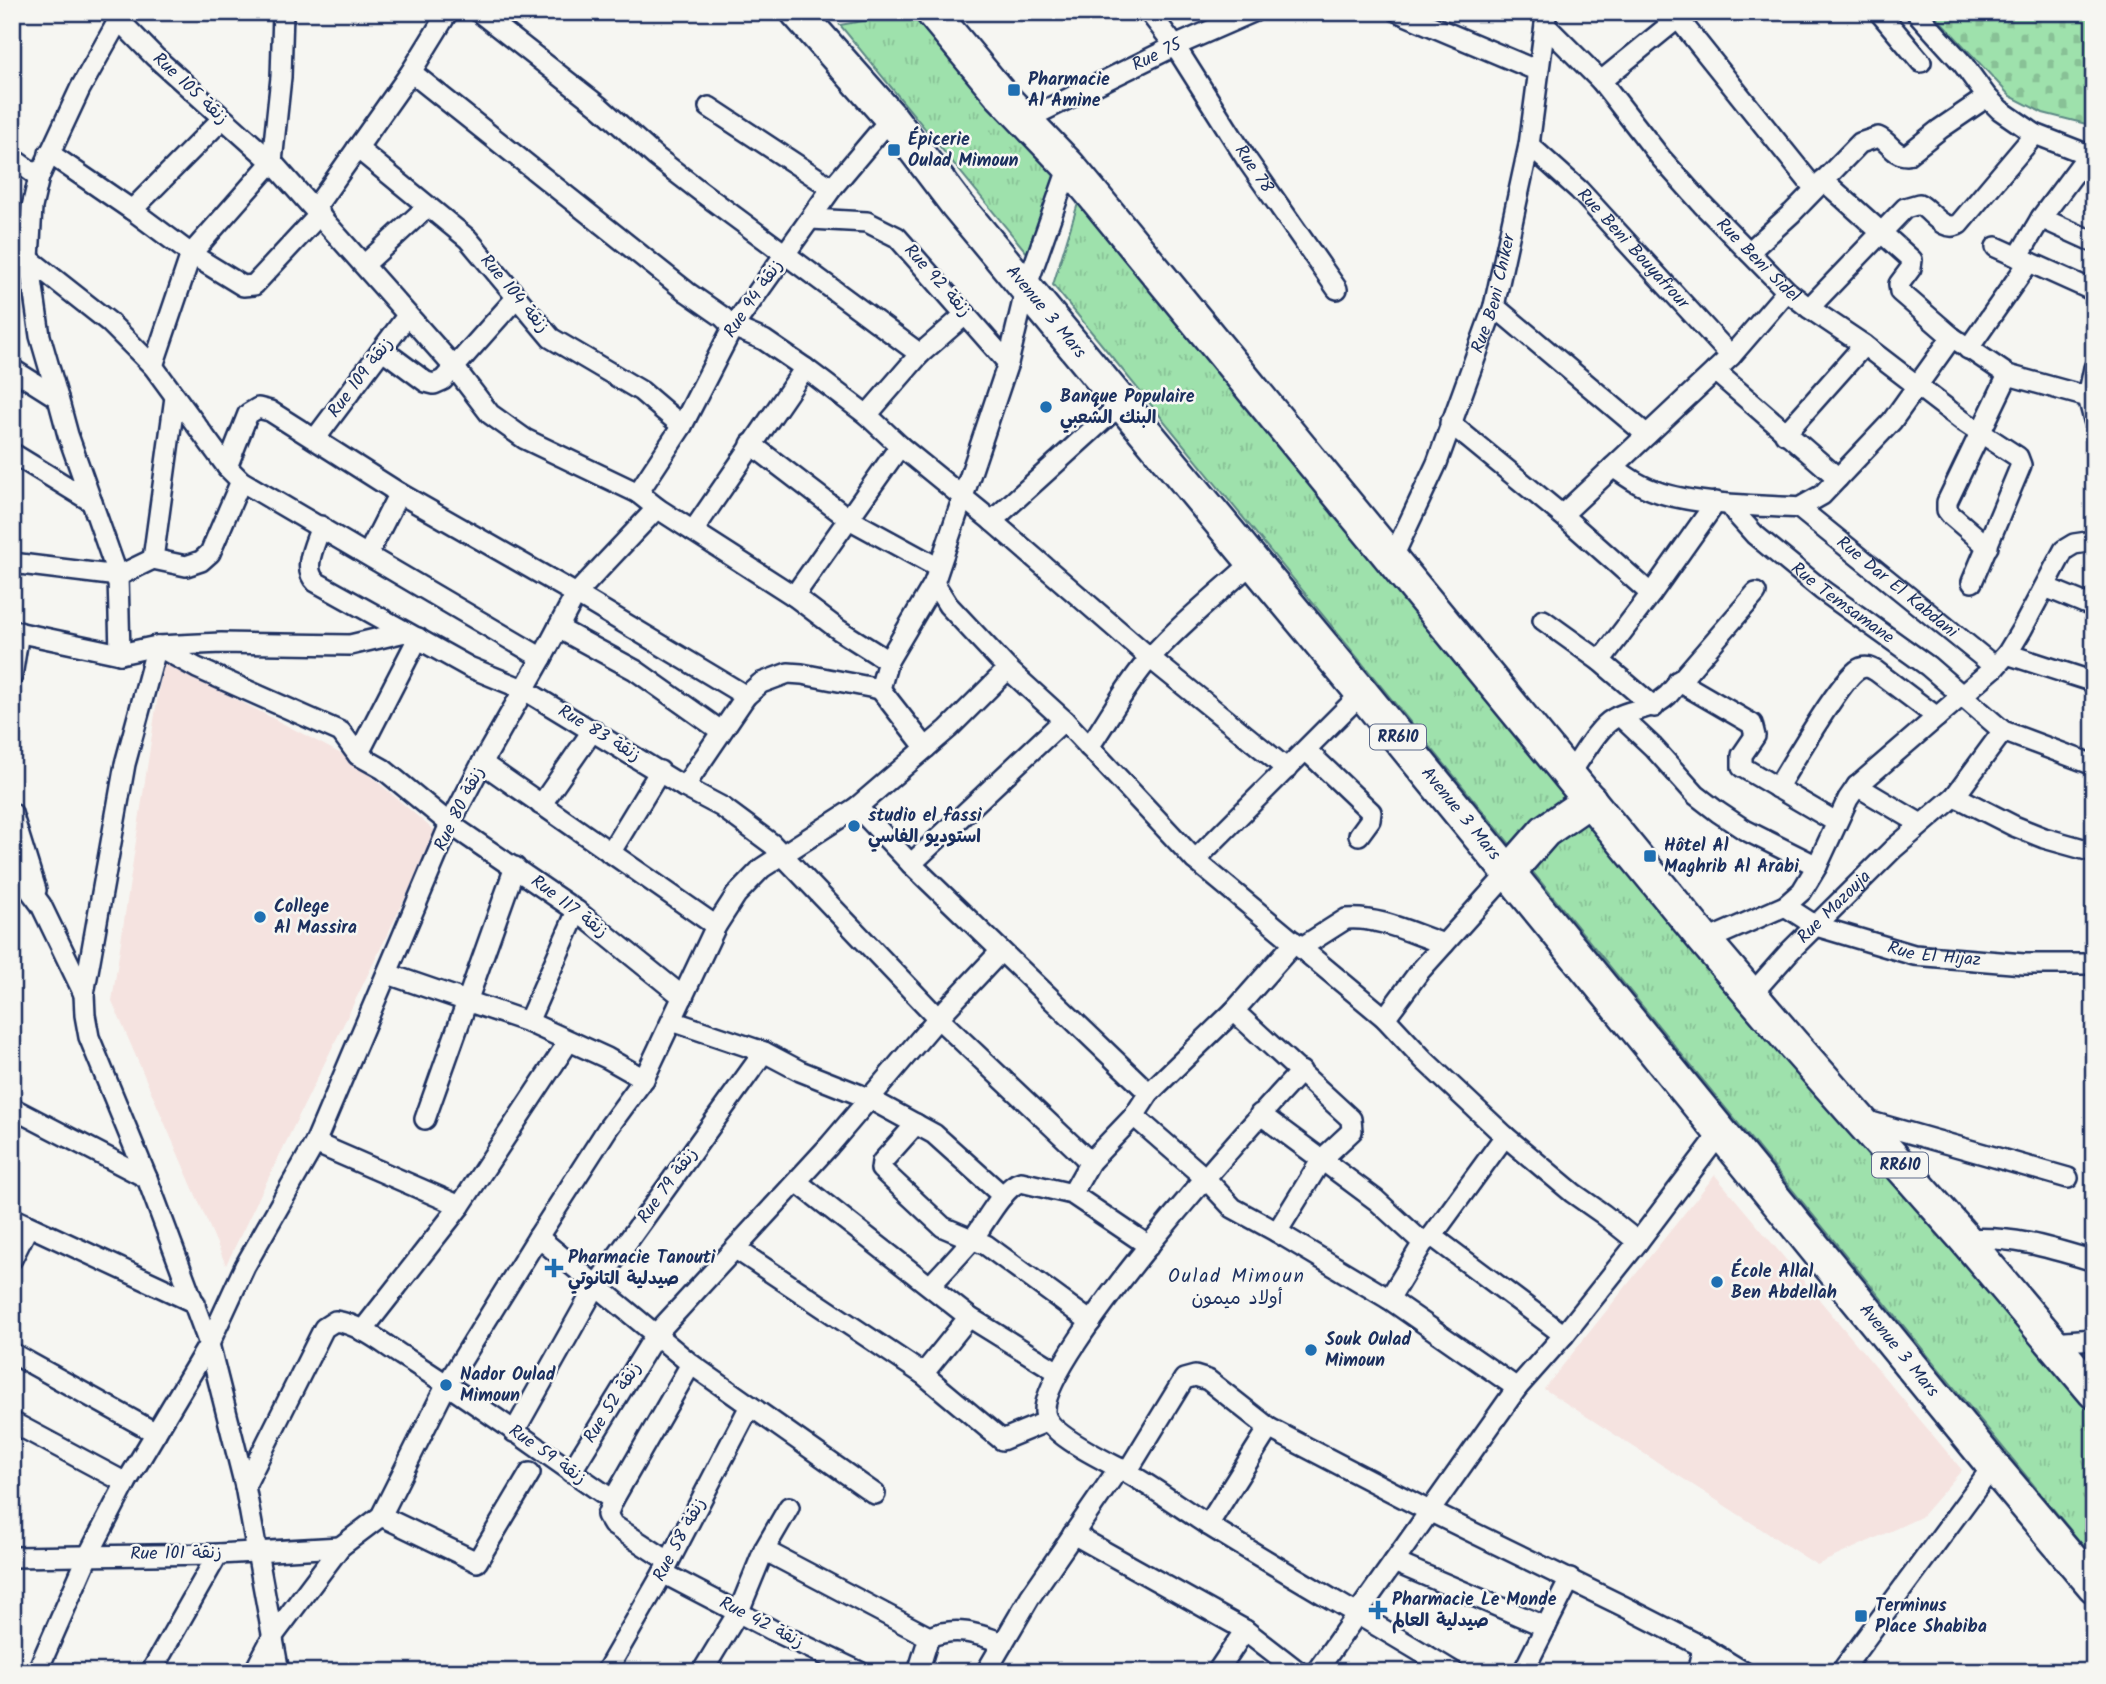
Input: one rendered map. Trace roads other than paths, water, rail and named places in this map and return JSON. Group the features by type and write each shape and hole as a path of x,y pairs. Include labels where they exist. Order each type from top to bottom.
{"main road":[{"name":"Avenue 3 Mars","path":"797,12 891,118 957,205 1362,693 2094,1586"},
{"name":"RR610","path":"932,12 1025,120 1069,166 1751,996 1965,1239 2094,1392"},
{"path":"1509,872 1545,831 1590,800"}],"street":[{"path":"153,366 191,254 272,162 281,77 283,12"},
{"path":"49,153 191,254 243,286 254,285 318,211 356,148 411,72 448,12"},
{"path":"479,12 600,107 656,157 920,354"},
{"name":"Rue 78","path":"1149,12 1175,46 1247,160 1337,289"},
{"name":"Rue 75","path":"1025,120 1175,46 1253,12"},
{"path":"1398,12 1538,71"},
{"path":"1879,12 1921,62"},
{"path":"1916,12 1963,64 1987,97 2014,121 2035,134 2091,156 2041,218 2023,260 1968,349"},
{"path":"1601,81 1675,15 1819,184 1912,260 1911,268 1899,284 1900,292 1952,337 2008,375 2088,397"},
{"path":"114,17 39,177 21,257 58,398 118,576 120,654"},
{"name":"Rue 105 زنقة","path":"114,17 222,119 272,162 454,367 490,414 508,429 639,493 657,508 888,661"},
{"name":"Rue Beni Chiker","path":"1392,559 1437,463 1494,306 1529,145 1546,18"},
{"name":"Rue Beni Sidel","path":"1546,18 1601,81 1661,158 1787,290 1808,309 1864,345 1917,387 2018,457 2021,466 1988,547"},
{"path":"411,72 733,327 764,340 867,415 1150,658 1287,769"},
{"path":"1749,252 1865,140 1878,136 1894,151 1907,155 1987,97"},
{"path":"709,107 832,188"},
{"name":"Rue 94 زنقة","path":"639,493 682,426 733,327 832,188 891,118"},
{"path":"132,210 222,119"},
{"path":"1808,309 1905,208 1915,204 1923,205 1945,226 1954,227 1959,224 2035,134"},
{"name":"Rue Beni Bouyafrour","path":"1529,145 1579,190 1731,356"},
{"name":"Rue 104 زنقة","path":"356,148 468,239 551,338 641,391 682,426"},
{"path":"12,159 39,177"},
{"path":"880,689 888,661 936,575 964,497 993,400 1008,363 1026,288 1069,166"},
{"path":"364,265 427,207"},
{"path":"2041,218 2094,242"},
{"name":"Rue 92 زنقة","path":"811,219 867,222 897,237 1008,363"},
{"path":"1996,247 2094,291"},
{"path":"21,257 109,322 153,366 227,467 241,481 542,658"},
{"path":"1562,514 1731,356 1787,290"},
{"path":"383,350 426,382 434,384 443,380 516,298"},
{"path":"1494,306 1647,435"},
{"path":"867,415 920,354 966,314"},
{"name":"Rue 109 زنقة","path":"315,439 407,316"},
{"path":"1614,467 1654,491 1723,504 1799,508 1815,501 1892,421 1952,337"},
{"path":"1785,434 1864,345"},
{"path":"692,531 805,368"},
{"path":"2094,368 2088,397 2094,420"},
{"path":"12,369 58,398"},
{"path":"1715,371 1838,478"},
{"path":"1972,582 1988,547 1947,510 1949,496 2008,375"},
{"path":"153,559 175,397"},
{"path":"992,521 1122,403"},
{"path":"227,467 252,409 270,411 399,494 576,594 746,696"},
{"path":"1450,423 1562,514 1651,594"},
{"path":"751,444 849,519 936,575 948,605 1008,669 1064,720 1195,860 1385,1018 1424,1060 1505,1136 1573,1194 1638,1242"},
{"path":"793,596 900,446"},
{"path":"12,453 92,502"},
{"path":"12,563 118,576 153,559 186,566 201,561 210,552 241,481"},
{"path":"368,554 399,494"},
{"path":"1600,662 1723,504"},
{"name":"Rue Temsamane","path":"1723,504 1755,535 1822,590 1928,666 2003,731 2094,765"},
{"name":"Rue 80 زنقة","path":"37,1672 88,1556 126,1483 209,1344 245,1266 315,1143 450,824 482,763 576,594 657,508"},
{"name":"Rue Dar El Kabdani","path":"1799,508 2001,660"},
{"name":"Rue 83 زنقة","path":"321,526 309,565 312,578 469,667 523,689 684,787 722,807 772,844 938,1018 1090,1161"},
{"path":"1705,941 1785,906 1802,891 1857,786 2001,660 2064,550 2074,544 2094,541"},
{"path":"1089,747 1133,679 1150,658 1253,562"},
{"path":"2045,587 2094,607"},
{"path":"1569,775 1605,726 1620,716 1654,706 1668,695 1756,593"},
{"path":"1543,621 1600,662 1654,706"},
{"path":"558,628 635,670 721,731"},
{"path":"12,676 16,631 120,654 157,646 222,643 350,645 411,635"},
{"path":"358,755 411,635"},
{"path":"157,646 125,764 84,994 85,1015 89,1037 147,1178 209,1344 245,1486 273,1636 282,1670"},
{"name":"Rue 117 زنقة","path":"157,646 197,668 341,732 358,755 383,769 450,824 577,911 683,997"},
{"path":"2001,660 2094,682"},
{"path":"1777,788 1850,678 1860,668 1867,667 1876,671 1937,717"},
{"path":"254,1672 273,1636 340,1547 381,1516 447,1384 608,1128 644,1079 716,926 736,895 762,868 857,807 948,729 1008,669"},
{"path":"684,787 746,696 761,682 788,673 880,689 926,748"},
{"path":"1678,681 1752,724 1755,736 1742,755 1740,764 1745,770 1836,822"},
{"path":"1195,860 1362,693"},
{"path":"1620,716 1653,747 1696,795 1718,812 1745,830 1817,866"},
{"path":"911,864 1064,720"},
{"path":"541,805 593,730"},
{"name":"Rue Mazouja","path":"1751,996 1790,951 1921,824 1955,796 2003,731"},
{"path":"1306,750 1371,812 1367,826 1359,835"},
{"path":"482,763 716,926"},
{"path":"610,852 660,771"},
{"path":"1857,786 1921,824"},
{"path":"1955,796 2014,826 2044,838 2094,852"},
{"path":"857,807 911,864 1149,1093"},
{"path":"12,813 41,905 84,994"},
{"path":"12,866 41,905"},
{"path":"425,1119 515,867"},
{"path":"1385,1018 1419,972 1509,872"},
{"name":"Rue El Hijaz","path":"1785,906 1816,926 1914,955 2024,964 2094,964"},
{"path":"528,1022 577,911"},
{"path":"1072,1194 1090,1161 1134,1116 1149,1093 1299,945 1346,919 1354,918 1393,927 1444,944"},
{"name":"Rue 52 زنقة","path":"571,1472 656,1335 797,1182 938,1018 1001,951"},
{"path":"388,974 528,1022 607,1058 644,1079"},
{"path":"1234,1011 1301,1071 1351,1119 1353,1125 1352,1131 1322,1159 1276,1232"},
{"path":"672,1021 764,1052 800,1071 868,1098 934,1134 1003,1196"},
{"path":"362,1331 460,1206 569,1041"},
{"name":"Rue 79 زنقة","path":"514,1432 597,1284 764,1052"},
{"path":"1301,1071 1205,1178 1091,1322 1058,1372 1046,1401 1045,1412 1048,1421 1057,1431 1454,1672"},
{"path":"12,1108 147,1178"},
{"path":"1260,1114 1427,1240 1564,1335"},
{"path":"1134,1116 1205,1178 1233,1208 1389,1299 1517,1388"},
{"path":"1860,1119 2068,1178"},
{"path":"916,1124 882,1162 881,1169 943,1227 986,1245 1091,1322"},
{"path":"1316,1672 1517,1388 1564,1335 1721,1132"},
{"path":"1389,1299 1427,1240 1505,1136"},
{"path":"315,1143 460,1206"},
{"path":"797,1182 969,1317 1058,1372"},
{"path":"931,1285 972,1239 1003,1196 1015,1184 1021,1182 1072,1194 1149,1246"},
{"path":"12,1259 20,1223 195,1303"},
{"path":"538,1237 691,1364 875,1494"},
{"path":"1965,1239 2004,1238 2094,1261"},
{"path":"736,1249 923,1374 1002,1440 1048,1421"},
{"path":"923,1374 969,1317"},
{"name":"Rue 59 زنقة","path":"245,1486 324,1328 335,1321 344,1322 362,1331 447,1384 613,1500"},
{"path":"2052,1342 2094,1339"},
{"path":"13,1355 156,1433"},
{"path":"613,1500 691,1364"},
{"path":"986,1672 1030,1597 1073,1534 1123,1470 1184,1379 1188,1377 1208,1380 1269,1428 1703,1647 1744,1672"},
{"name":"Rue 58 زنقة","path":"606,1672 750,1406"},
{"path":"12,1422 126,1483"},
{"path":"1208,1525 1269,1428"},
{"path":"1841,1672 1993,1466"},
{"path":"381,1516 477,1562 530,1473"},
{"name":"Rue 42 زنقة","path":"613,1500 607,1515 608,1520 665,1567 772,1630 860,1672"},
{"path":"702,1672 738,1611 764,1550 789,1507"},
{"path":"1073,1534 1245,1630 1299,1672"},
{"name":"Rue 101 زنقة","path":"14,1556 218,1554 340,1547"},
{"path":"764,1550 929,1637"},
{"path":"151,1672 218,1554"},
{"path":"1394,1562 1546,1627"},
{"path":"1523,1672 1570,1580"},
{"path":"1217,1672 1245,1630"},
{"path":"918,1672 929,1637 943,1631 974,1632 1003,1643"},
{"path":"1697,1672 1703,1647"}],"place":[{"name":"Pharmacie Al Amine","path":"1014,90"},
{"name":"Épicerie Oulad Mimoun","path":"894,150"},
{"name":"Banque Populaire البنك الشعبي","path":"1046,407"},
{"name":"studio el fassi استوديو الفاسي","path":"854,826"},
{"name":"Hôtel Al Maghrib Al Arabi","path":"1650,856"},
{"name":"College Al Massira","path":"260,917"},
{"name":"Pharmacie Tanouti صيدلية التانوتي","path":"554,1268"},
{"name":"École Allal Ben Abdellah","path":"1717,1282"},
{"name":"Souk Oulad Mimoun","path":"1311,1350"},
{"name":"Nador Oulad Mimoun","path":"446,1385"},
{"name":"Pharmacie Le Monde صيدلية العالم","path":"1378,1610"},
{"name":"Terminus Place Shabiba","path":"1861,1616"}],"district":[{"name":"Oulad Mimoun أولاد ميمون","path":"1237,1288"}]}
